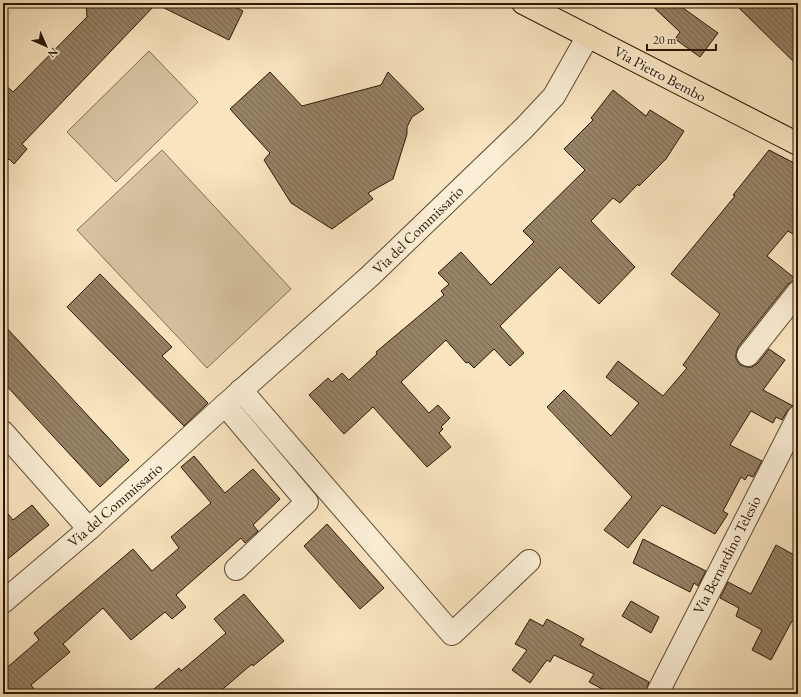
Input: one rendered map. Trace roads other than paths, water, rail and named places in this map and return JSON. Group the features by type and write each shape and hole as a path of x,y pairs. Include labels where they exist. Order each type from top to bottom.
{"main road":[{"name":"Via Pietro Bembo","path":"523,3 798,144"}],"street":[{"name":"Via del Commissario","path":"3,602 89,529 241,390 370,276 544,107 562,83 588,36"},
{"path":"748,355 798,292"},
{"path":"241,390 452,634 529,561"},
{"path":"225,405 307,502 236,568"},
{"name":"Via Bernardino Telesio","path":"657,694 798,417"},
{"path":"3,432 89,529"}]}
